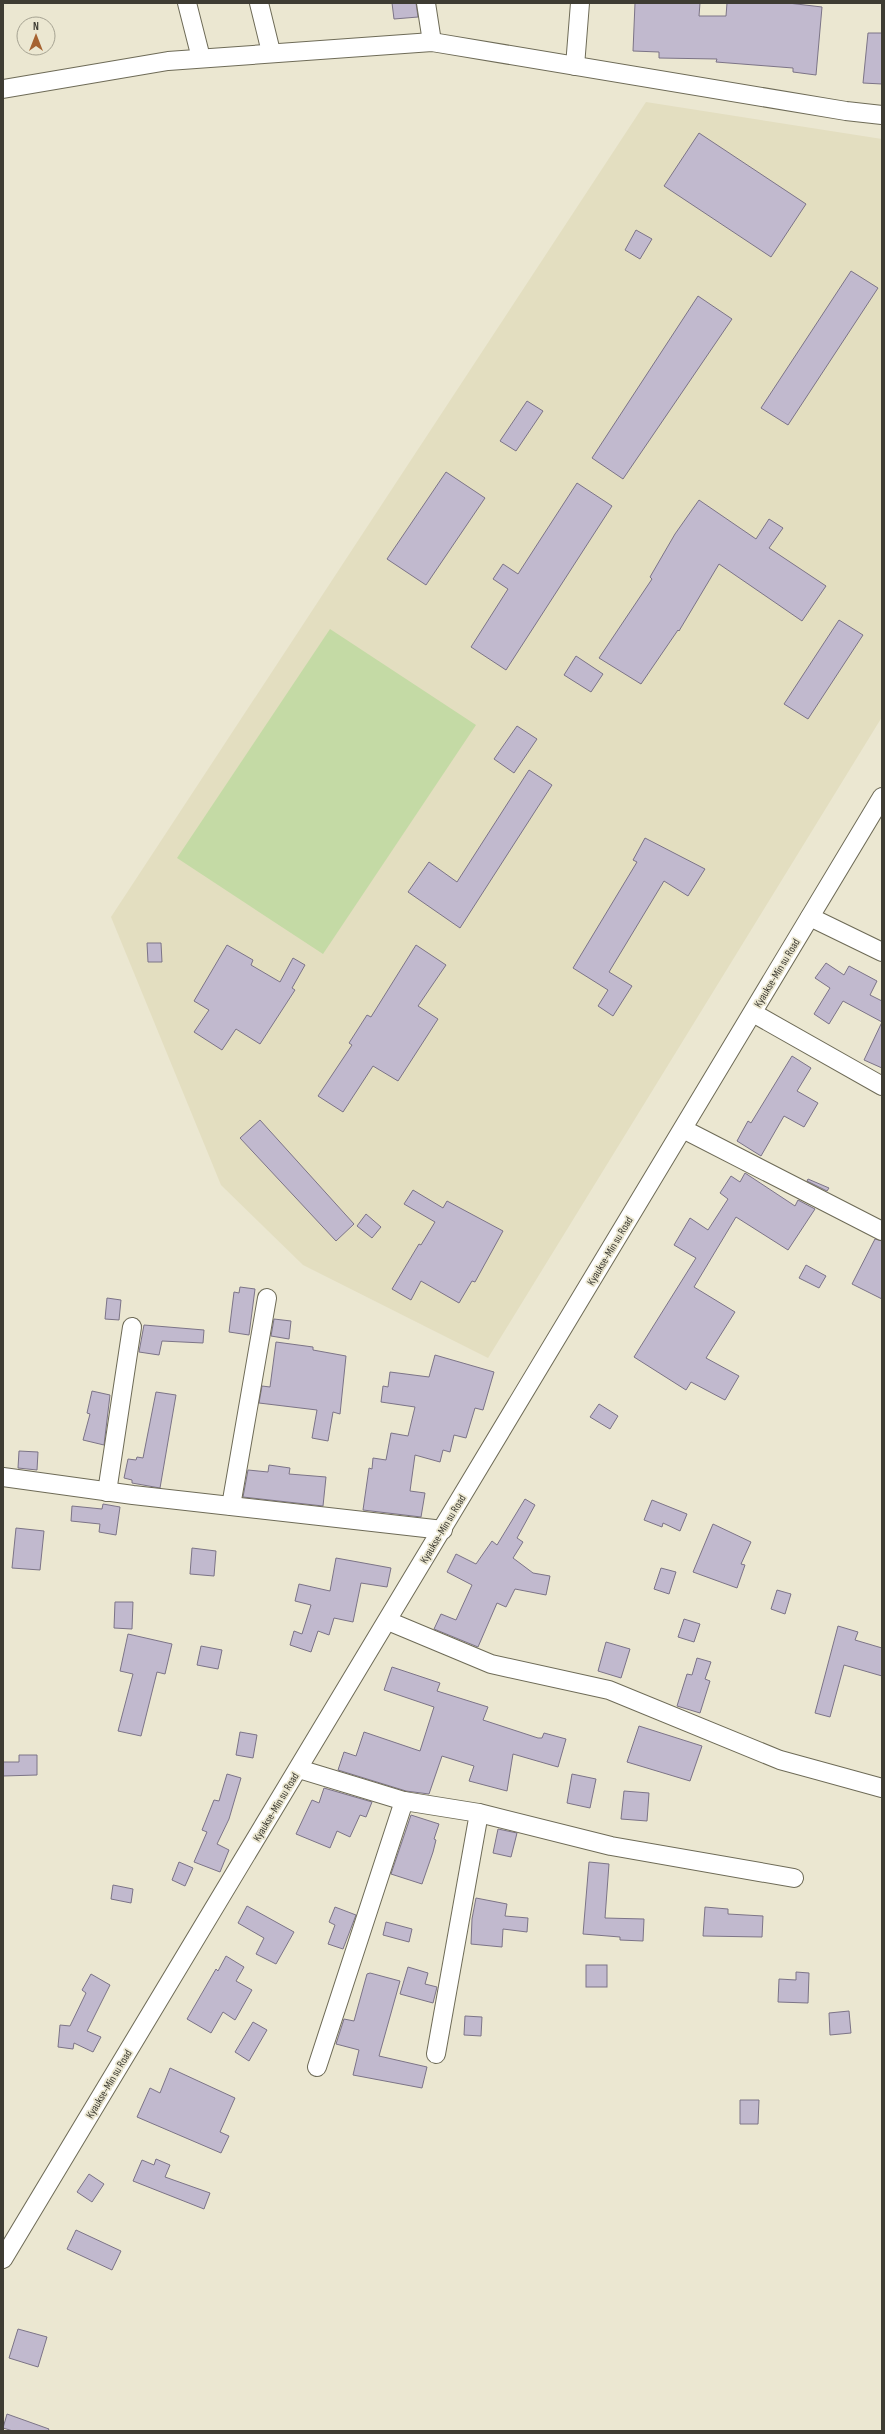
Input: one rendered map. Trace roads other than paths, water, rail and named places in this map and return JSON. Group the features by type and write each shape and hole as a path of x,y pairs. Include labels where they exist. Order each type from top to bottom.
{"street":[{"path":"187,3 201,58"},
{"path":"258,3 271,52"},
{"path":"426,3 432,42"},
{"path":"575,66 580,3"},
{"path":"3,89 168,61 271,52 432,42 846,111 882,115"},
{"name":"Kyaukse-Min su Road","path":"3,2260 299,1770 882,797"},
{"path":"810,917 882,952"},
{"path":"753,1013 882,1086"},
{"path":"683,1129 882,1231"},
{"path":"231,1506 267,1298"},
{"path":"107,1492 132,1327"},
{"path":"3,1477 107,1492 443,1530"},
{"path":"388,1621 491,1664 609,1690 780,1760 882,1788"},
{"path":"299,1770 404,1801 479,1812 611,1846 794,1878"},
{"path":"317,2067 404,1801"},
{"path":"436,2054 479,1812"}]}
